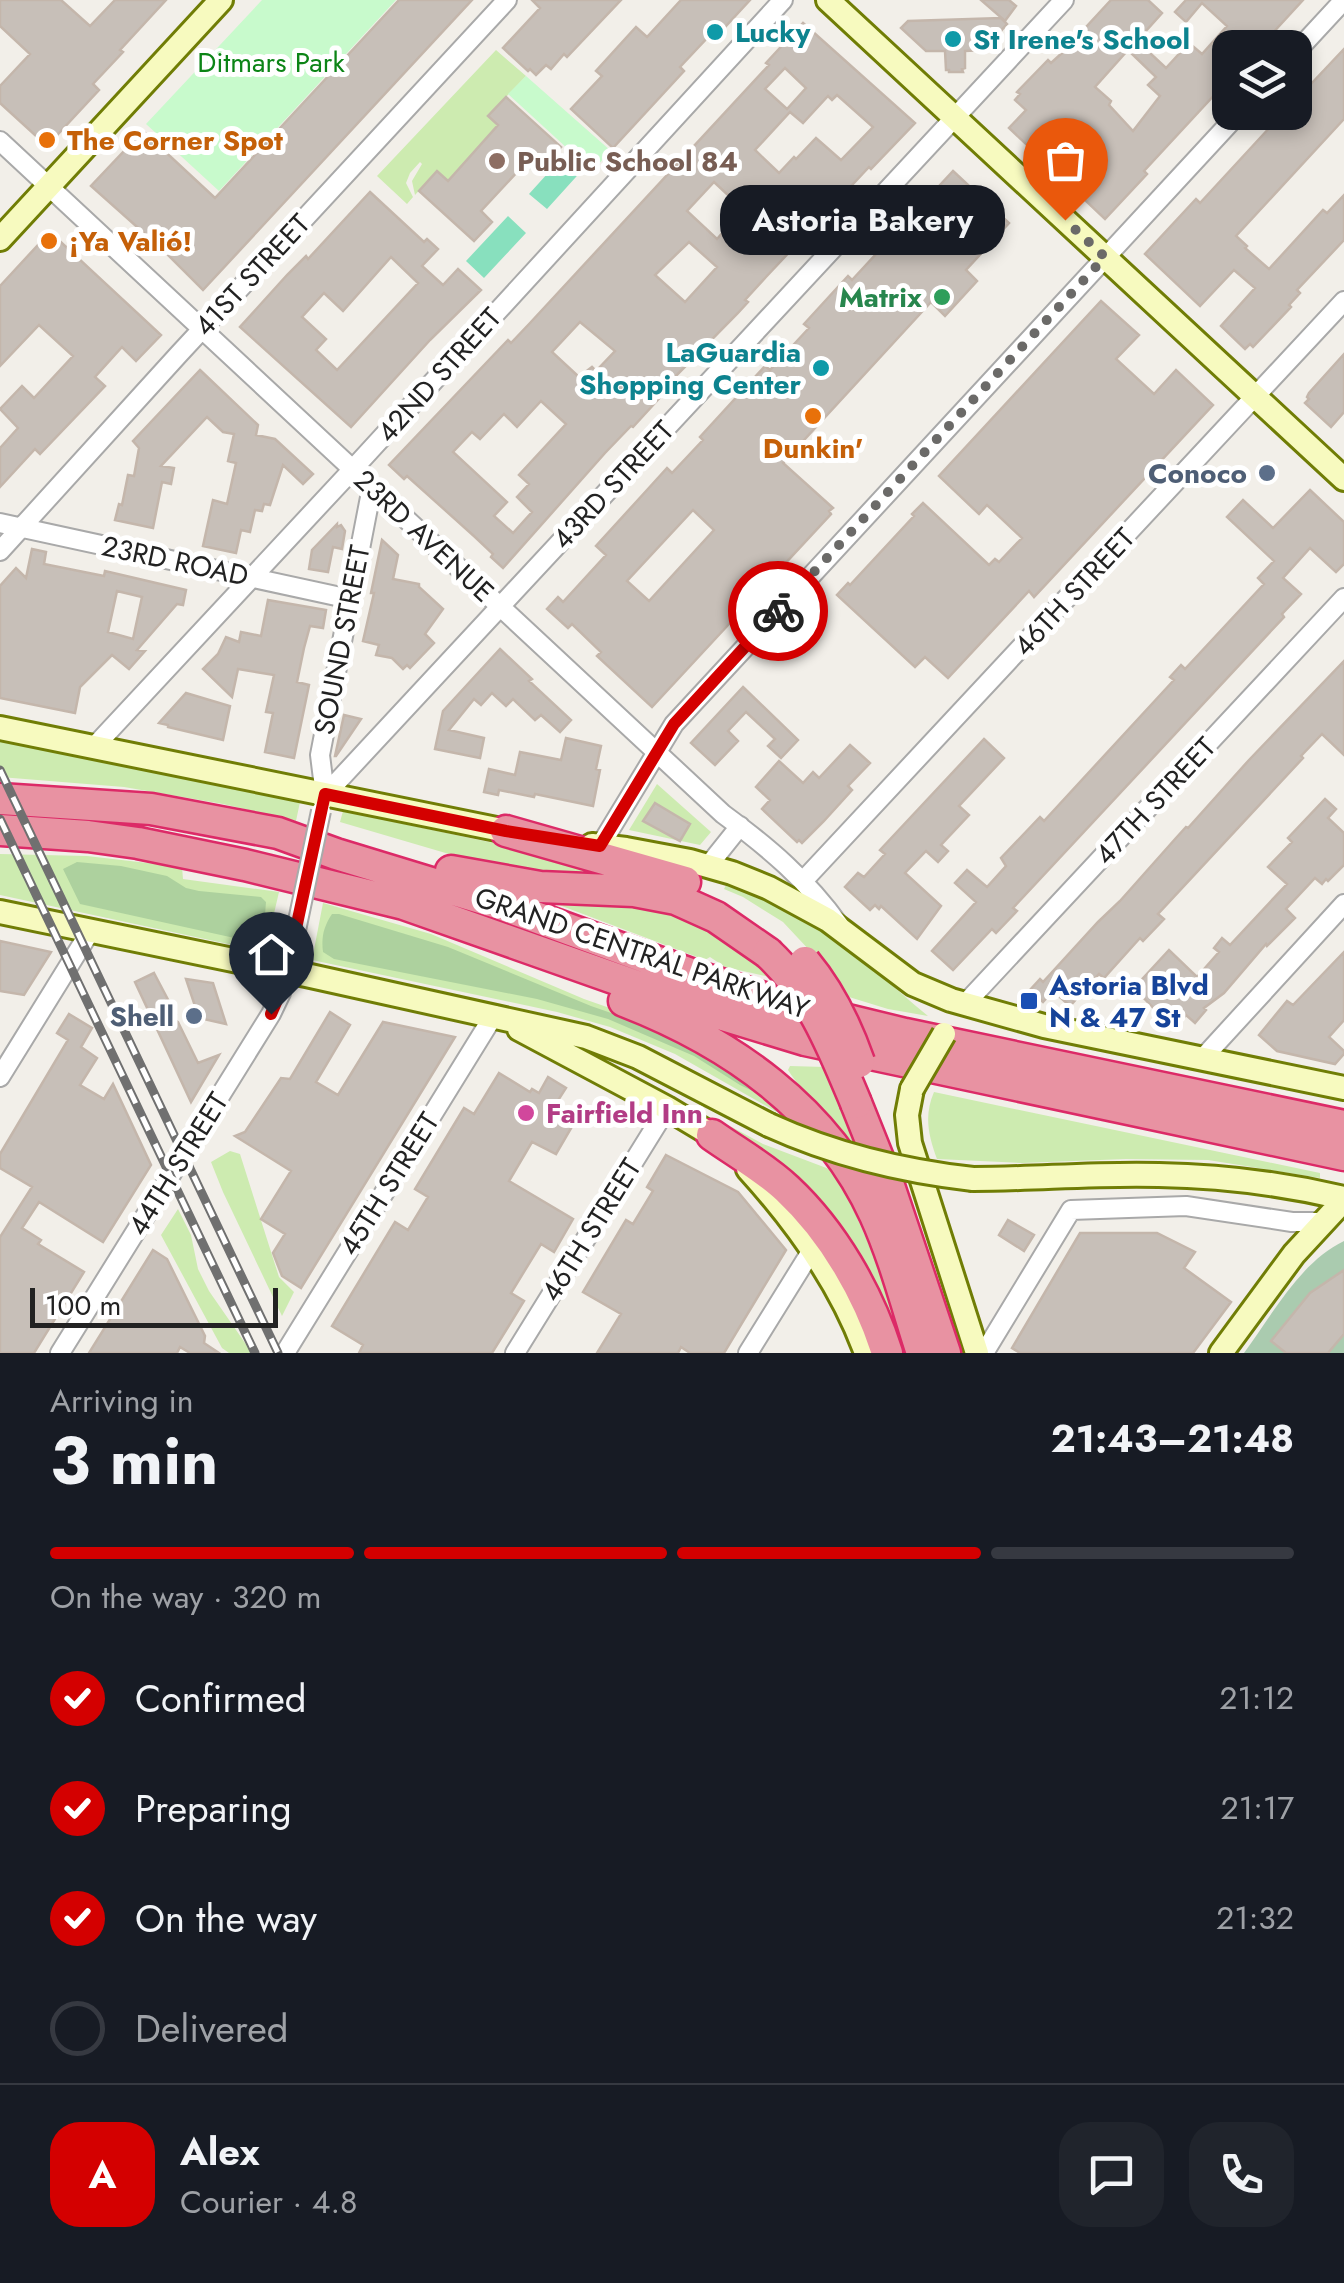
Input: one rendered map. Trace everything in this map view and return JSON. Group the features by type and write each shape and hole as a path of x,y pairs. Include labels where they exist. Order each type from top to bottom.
{"highway":[{"name":"GRAND CENTRAL PARKWAY","path":"0,799 151,809 278,833 500,904 684,972 786,1004 905,1034 1344,1126"},
{"name":"GRAND CENTRAL PARKWAY","path":"0,830 66,834 203,855 404,904 718,1014 806,1040 1344,1155"},
{"path":"506,831 693,886 743,911 778,950 864,1100 946,1353"},
{"path":"278,833 339,841 521,884 634,890 676,898 778,950"},
{"path":"313,884 646,1009 708,1040 772,1082 808,1115 859,1183 884,1237 922,1353"},
{"path":"712,1135 786,1188 807,1211 845,1262 887,1353"}],"main road":[{"path":"0,238 222,0"},
{"path":"828,0 1344,479"},
{"path":"0,728 323,802 670,856 708,866 808,908 913,984 965,1004 1044,1026 1344,1088"},
{"path":"0,912 288,965 556,1029 610,1045 769,1125 868,1162 973,1178 1187,1176 1344,1199"},
{"path":"965,1004 912,1089 908,1115 910,1144 981,1353"},
{"path":"494,1015 712,1135 750,1171 812,1250 838,1292 866,1353"},
{"path":"1221,1353 1294,1254 1344,1199"}],"street":[{"name":"41ST STREET","path":"0,551 507,0"},
{"name":"42ND STREET","path":"94,747 782,0"},
{"name":"43RD STREET","path":"323,802 500,606 1064,0"},
{"path":"1312,35 1344,0"},
{"path":"600,846 674,724 1223,130"},
{"name":"23RD AVENUE","path":"0,141 656,752 817,894 845,932"},
{"name":"46TH STREET","path":"803,881 1344,301"},
{"name":"SOUND STREET","path":"323,802 320,755 372,487"},
{"name":"23RD ROAD","path":"0,523 350,599"},
{"name":"47TH STREET","path":"965,1004 1344,598"},
{"name":"44TH STREET","path":"60,1353 282,993 323,802"},
{"path":"708,866 740,826"},
{"path":"1202,1059 1344,904"},
{"path":"0,1077 90,930"},
{"name":"45TH STREET","path":"284,1353 494,1015"},
{"name":"46TH STREET","path":"516,1353 667,1108"},
{"path":"981,1353 1070,1210 1186,1206 1292,1222 1322,1222"},
{"path":"748,1353 812,1250"}],"green space":[{"name":"Ditmars Park","path":"262,0 396,0 219,191 146,124"},
{"path":"496,50 526,76 489,115 500,126 449,182 437,171 415,195 412,181 420,162 406,183 413,197 407,204 377,176"},
{"path":"526,76 611,151 592,171 508,94"},
{"path":"567,152 585,167 547,209 529,194"},
{"path":"508,216 526,233 484,278 466,261"},
{"path":"0,739 300,802 296,821 124,787 0,777"},
{"path":"657,784 711,832 700,845 629,830","holes":["655,803 690,824 660,831 644,821"]},
{"path":"343,811 644,875 623,878 505,867 466,859 340,822"},
{"path":"0,854 87,856 182,867 183,879 279,892 265,952 0,895"},
{"path":"77,862 167,876 199,891 261,897 266,902 259,939 239,939 80,904 63,869"},
{"path":"727,883 777,904 825,931 928,1016 849,997 783,922 724,889"},
{"path":"538,897 643,906 691,920 739,947 774,978 725,967 710,957 705,960"},
{"path":"323,903 431,934 584,999 664,1027 744,1071 799,1122 675,1054 610,1027 557,1012 312,960"},
{"path":"332,914 448,947 657,1029 706,1054 763,1096 694,1056 608,1019 537,999 334,959 322,947"},
{"path":"790,1066 825,1067 860,1167 792,1076"},
{"path":"934,1092 1320,1173 1320,1178 1208,1160 1022,1163 937,1159 928,1125"},
{"path":"730,1126 763,1144 837,1172 887,1286 903,1350 868,1275 782,1167"},
{"path":"230,1151 240,1154 279,1277 294,1292 282,1316 211,1162"},
{"path":"178,1209 209,1291 252,1353 229,1353 222,1348 161,1235"},
{"path":"1344,1241 1344,1353 1244,1353 1300,1276"}],"building":[{"path":"0,0 61,0 90,26 115,0 166,0 93,84 99,90 47,146 0,103 0,86 30,54 0,26"},
{"path":"399,0 472,0 203,290 91,186 143,131 215,198"},
{"path":"532,0 621,0 567,57 564,54 551,69 546,65 536,75 503,48 540,8"},
{"path":"681,0 750,0 715,38 711,34 680,67 684,71 613,148 571,109 602,76 596,71 636,27 647,37"},
{"path":"981,0 1009,0 1016,6 1005,21"},
{"path":"1111,0 1148,0 1162,13 1137,41 1166,68 1189,43 1202,54 1212,43 1212,97 1105,219 1009,128 1026,110 1015,100 1020,94 1017,92 1048,60 1051,63","holes":["1128,50 1156,77 1148,85 1160,96 1133,131 1095,87"]},
{"path":"1186,0 1303,0 1276,30 1223,30 1227,26 1202,3 1186,22 1175,12"},
{"name":"St Irene's School","path":"1001,18 1007,24 984,50 965,51 963,72 946,70 945,51 926,51 901,28 908,21"},
{"path":"803,23 915,123 766,277 745,300 748,302 664,388 666,391 503,568 475,537 407,476 404,479 389,465 508,340 511,343 530,323 769,65 766,63","holes":["785,68 806,88 787,109 765,89","837,95 873,127 841,160 816,138 779,173 755,150 790,112 803,123 828,96 832,100","714,182 743,209 717,239 687,211","689,242 717,267 685,302 655,275","580,322 615,351 596,371 592,367 579,377 552,352","541,401 566,424 519,475 529,484 517,497 532,512 513,533 494,516 507,502 453,452 472,432 480,439 504,414 517,427"]},
{"path":"1344,49 1344,119 1236,236 1269,269 1323,210 1327,213 1344,195 1344,240 1297,290 1300,293 1291,307 1253,347 1250,344 1245,349 1221,326 1255,288 1234,270 1200,306 1145,254 1196,199 1200,203 1267,130 1312,130 1312,83"},
{"path":"506,97 561,147 543,166 532,156 481,211 492,222 474,241 419,191 437,171 448,181 498,125 488,116"},
{"name":"LaGuardia Shopping Center","path":"953,171 1009,223 966,270 977,281 945,316 931,302 783,463 833,508 831,514 652,707 597,656 601,652 572,624 568,628 547,609 558,597 563,602 606,555 596,546 667,468 672,473 765,366 770,370 809,328 804,324 848,276 852,280","holes":["693,510 714,530 649,601 627,581"]},
{"path":"370,192 424,242 427,239 438,249 422,266 443,285 458,269 481,290 351,427 240,327 306,256 308,259","holes":["391,257 418,283 337,370 316,350 326,339 302,317 324,293 343,311"]},
{"path":"50,232 161,335 136,361 122,347 95,377 105,386 40,454 35,449 0,487 0,448 18,428 0,409 22,386 34,398 73,356 39,325 0,366 0,286"},
{"path":"1101,301 1139,335 1116,359 1154,394 1176,370 1213,405 1034,597 1029,591 948,678 925,657 915,667 837,595 923,503 989,565 995,559 999,562 1022,538 987,505 979,514 939,476"},
{"path":"1344,354 1344,412 1331,427 1305,403 1309,393"},
{"path":"200,370 258,425 256,435 275,439 313,474 303,484 283,465 270,505 264,504 262,511 255,510 250,532 241,530 236,553 203,546 213,500 227,504 236,463 228,461 234,434 223,432 207,417 161,466 174,468 171,484 162,482 153,528 115,520 128,475 134,476 139,448 133,441"},
{"path":"1310,490 1344,522 1344,564 1336,572 1310,548 1283,578 1301,594 1282,614 1284,617 1013,908 1017,911 996,933 992,929 953,970 932,951 976,902 955,883 967,870 987,887 1006,866 1001,858 1040,817 1044,821 1174,680 1170,677 1181,665 1185,669 1264,584 1258,578 1274,561 1227,517 1243,500 1273,528"},
{"path":"337,524 345,531 342,549 333,547 328,572 309,569 312,550"},
{"path":"382,540 398,555 393,579 419,584 443,609 425,634 434,643 410,668 407,665 403,669 392,658 376,655 379,645 363,641"},
{"path":"32,549 46,552 44,564 104,576 105,571 186,590 183,605 177,604 137,650 145,651 129,669 112,655 80,687 75,713 0,698 0,586 16,568 26,578","holes":["117,591 142,597 133,639 108,632"]},
{"path":"268,600 326,610 323,628 310,626 304,648 297,682 309,685 294,758 265,752 273,713 266,712 274,675 238,669 232,697 203,669 218,654 226,637 239,642 241,632 261,636"},
{"path":"500,649 571,720 560,732 541,715 535,720 513,699 506,706 492,693 481,705 474,699 449,730 484,738 480,758 435,749 443,711"},
{"path":"1344,661 1344,755 1322,734 1158,914 1164,919 1143,941 1140,938 1104,978 1099,974 1070,1006 1053,991 1043,1002 1030,990 1040,979 1043,982"},
{"path":"743,687 798,740 781,758 768,746 775,739 746,712 728,731 738,741 715,765 691,743"},
{"path":"186,693 230,706 223,740 159,723"},
{"path":"344,715 361,719 335,756"},
{"path":"566,738 601,746 593,806 535,794 534,797 499,790 498,795 484,792 489,769 515,775 520,752 561,760"},
{"path":"984,739 1004,758 959,806 969,815 941,845 948,851 938,862 926,851 905,873 941,906 917,939 881,906 870,910 845,887 858,873 864,877 885,854 880,850"},
{"path":"850,745 870,763 824,821 802,843 797,842 762,809 770,800 756,787 779,761 803,783 813,772 819,778"},
{"path":"1325,799 1336,809 1328,818 1344,833 1344,865 1322,884 1315,878 1286,909 1295,918 1266,944 1224,993 1204,1008 1195,1023 1186,1015 1174,1029 1134,988 1169,950 1197,977 1219,952 1214,948 1222,938 1230,945 1287,884 1268,867 1292,842 1288,838"},
{"path":"655,803 690,824 680,841 643,821"},
{"path":"0,941 51,952 24,995 0,991"},
{"path":"1344,952 1344,1020 1329,1037 1344,1054 1335,1064 1277,1051 1259,1035 1287,1001 1293,1005"},
{"path":"154,973 175,1013 158,1009 178,1022 198,1063 219,1055 191,1102 135,982"},
{"path":"186,979 213,983 226,1024 199,1018"},
{"path":"330,1012 350,1025 316,1082 338,1095 383,1022 455,1037 301,1288 282,1276 273,1253 285,1234 261,1219 291,1171 235,1136 245,1132 281,1078 290,1079"},
{"path":"69,1014 92,1028 81,1047 97,1058 80,1085 104,1099 113,1084 151,1165 103,1242 39,1202 22,1228 41,1240 38,1244 84,1272 34,1353 0,1353 0,1237 32,1187 0,1168 0,1154 68,1040 57,1033"},
{"path":"499,1073 530,1092 532,1089 539,1093 548,1077 566,1088 555,1105 577,1118 556,1154 532,1142 509,1181 573,1219 554,1252 541,1244 511,1293 524,1301 492,1353 359,1353 363,1345 332,1326 395,1222 408,1230 428,1197 415,1189 464,1108 474,1114"},
{"path":"666,1155 738,1192 786,1250 724,1353 690,1353 681,1347 678,1353 597,1353 621,1314 583,1292 626,1220 633,1224 653,1191 647,1187"},
{"path":"1008,1220 1034,1235 1024,1251 999,1235"},
{"path":"1080,1233 1157,1233 1195,1252 1184,1268 1231,1302 1193,1353 1020,1353 1012,1348"},
{"path":"153,1250 167,1259 205,1336 204,1343 219,1353 190,1353 180,1347 177,1353 89,1353"},
{"path":"1344,1270 1344,1334 1328,1353 1286,1353 1271,1341 1310,1293"}],"railway":[{"path":"0,770 278,1353"},
{"path":"0,819 255,1353"}],"way so far":[{"path":"778,611 1105,257 1065,220"}],"place":[{"name":"Lucky","path":"715,32"},
{"name":"St Irene's School","path":"953,39"},
{"name":"The Corner Spot","path":"47,140"},
{"name":"Public School 84","path":"497,161"},
{"name":"Astoria Bakery","path":"1065,220"},
{"name":"¡Ya Valió!","path":"49,241"},
{"name":"Matrix","path":"942,297"},
{"name":"LaGuardia Shopping Center","path":"821,368"},
{"name":"Dunkin'","path":"813,416"},
{"name":"Conoco","path":"1267,473"},
{"name":"Astoria Blvd N & 47 St","path":"1029,1001"},
{"name":"Shell","path":"194,1016"},
{"name":"Fairfield Inn","path":"526,1113"}],"route":[{"path":"271,1014 284,984 325,794 600,846 674,724 778,611"}]}
